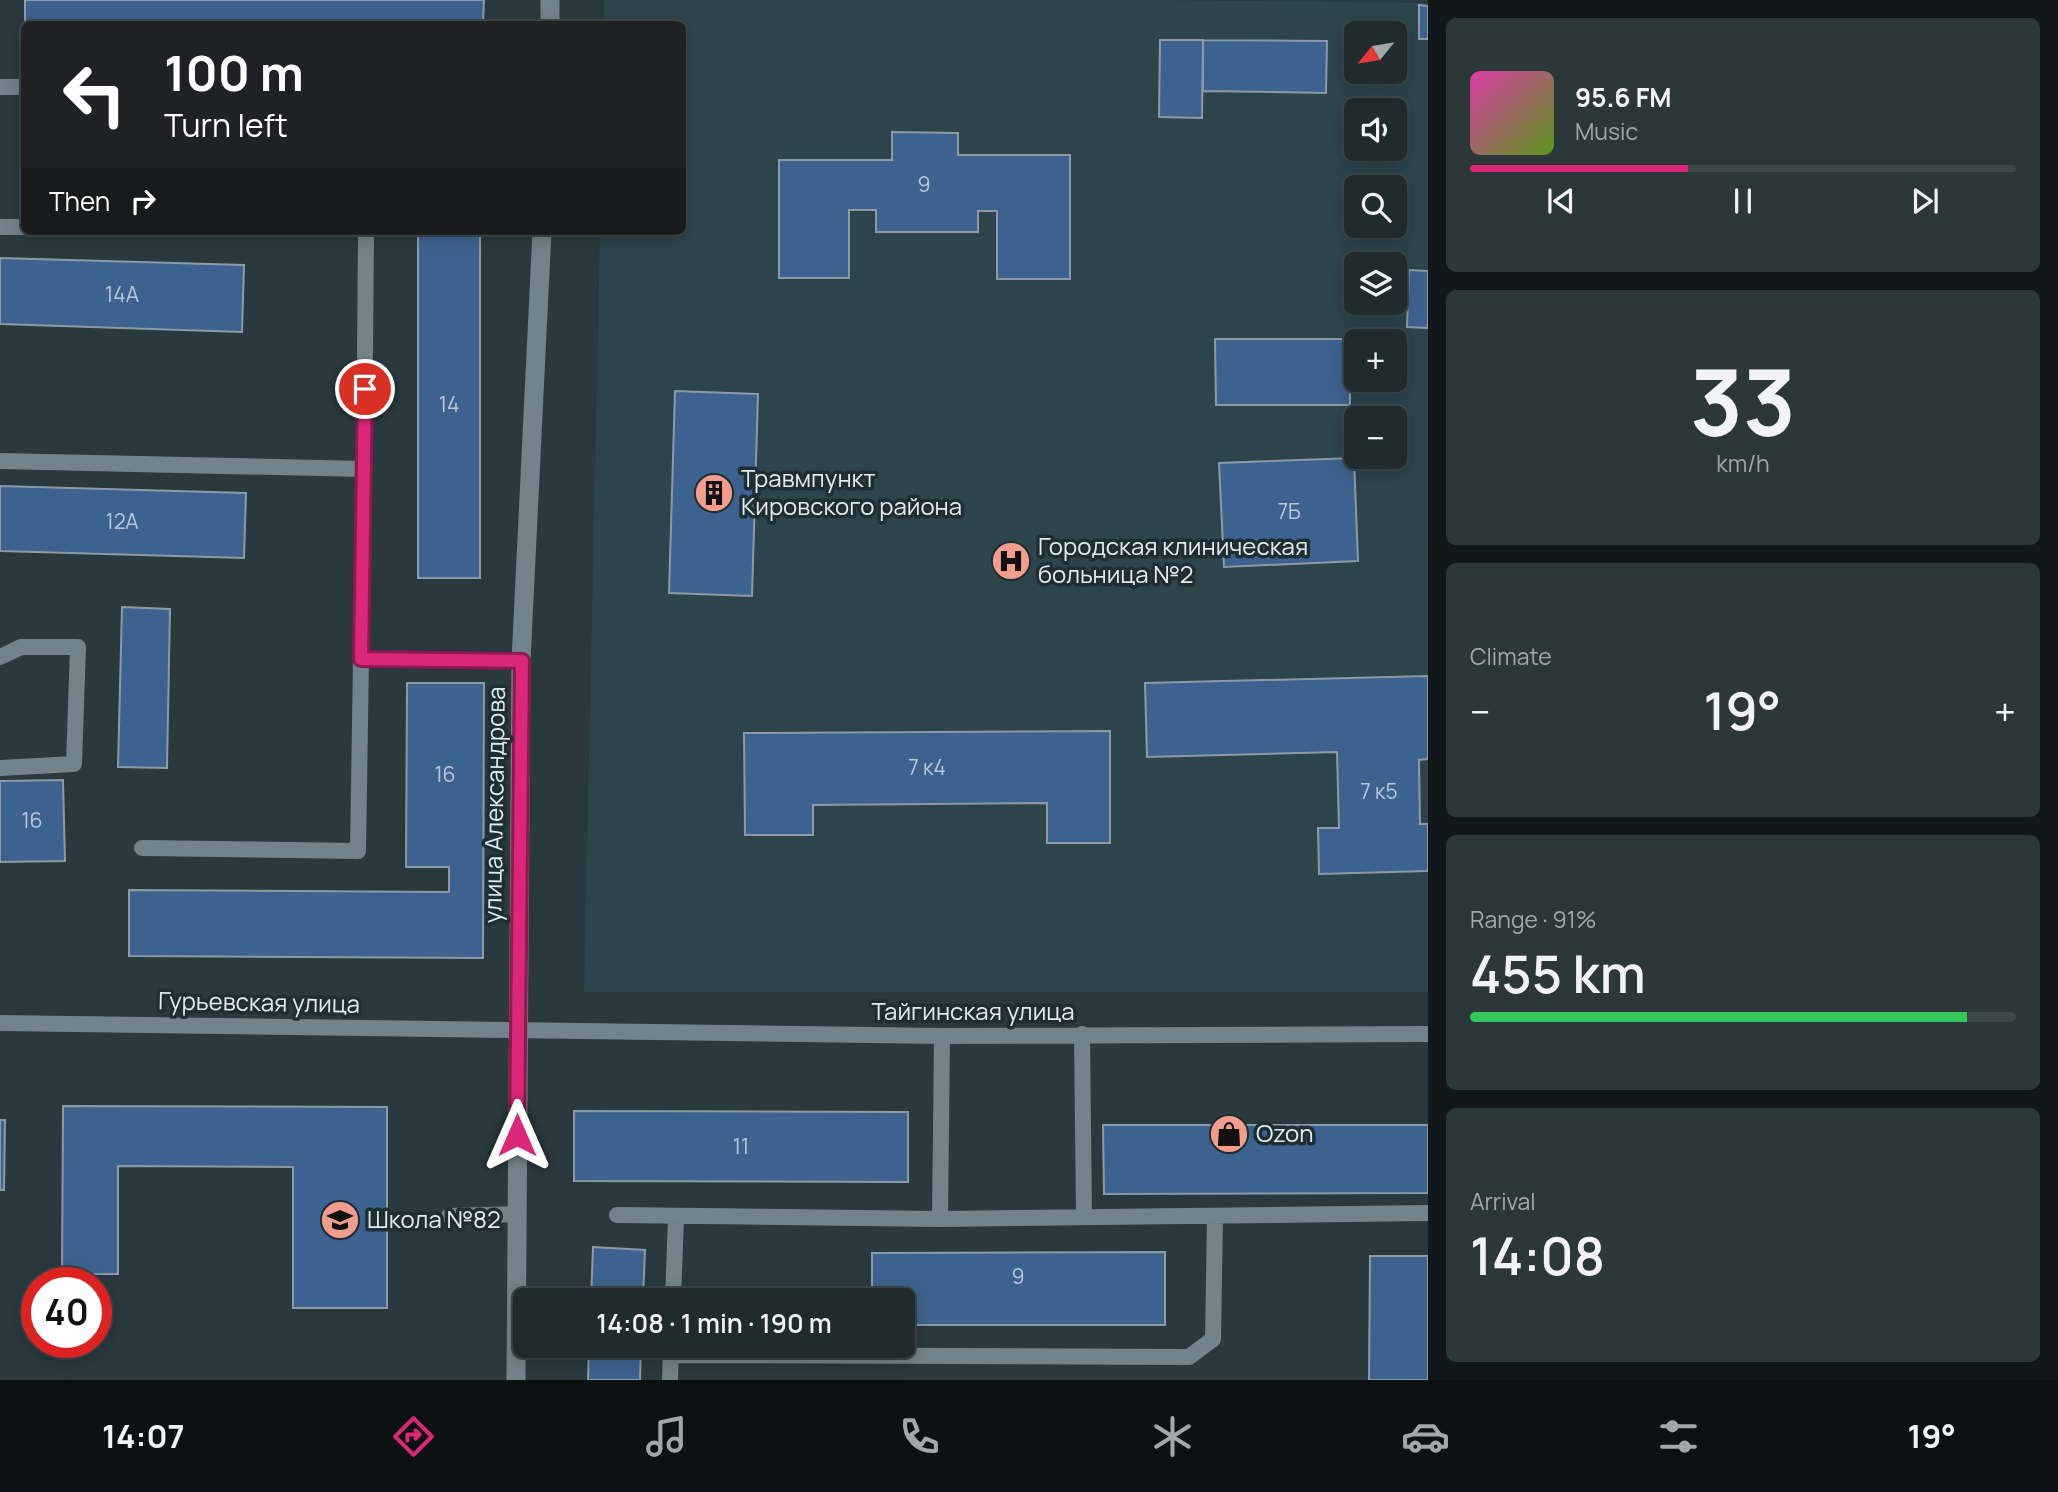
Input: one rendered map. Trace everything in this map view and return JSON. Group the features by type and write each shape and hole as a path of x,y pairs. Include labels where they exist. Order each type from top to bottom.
{"street":[{"path":"550,0 550,21"},
{"name":"улица Александрова","path":"516,1380 522,661 542,235"}],"lane":[{"path":"0,87 21,87"},
{"path":"0,227 21,227"},
{"path":"142,848 358,851 366,235"},
{"path":"0,461 364,468"},
{"path":"0,657 22,647 78,647 74,764 0,768"},
{"path":"361,659 522,661"},
{"name":"Гурьевская улица","path":"0,1023 517,1028"},
{"name":"Тайгинская улица","path":"517,1028 942,1036 1428,1034"},
{"path":"1082,1034 1084,1216"},
{"path":"940,1219 942,1036"},
{"path":"617,1215 940,1219 1428,1213"},
{"path":"449,1216 517,1214"},
{"path":"673,1288 676,1217"},
{"path":"915,1353 1189,1357 1213,1339 1215,1217"},
{"path":"670,1380 671,1358"}],"shaded area":[{"name":"Городская клиническая больница №2","path":"604,0 1428,3 1428,992 584,992 600,235 686,235 686,21 604,21"}],"building":[{"path":"25,0 484,0 483,21 25,21"},
{"path":"1419,5 1428,6 1428,39 1419,39"},
{"path":"1160,40 1203,40 1202,118 1159,117"},
{"path":"1203,40 1327,41 1326,93 1203,91"},
{"path":"892,132 958,133 958,155 1070,155 1070,279 997,279 997,211 978,211 978,232 876,232 876,210 849,210 849,278 779,278 779,160 892,160"},
{"path":"418,235 480,235 480,578 418,578"},
{"path":"0,258 244,265 242,332 0,324"},
{"path":"1409,270 1428,271 1428,328 1407,327"},
{"path":"1215,339 1344,339 1344,392 1350,392 1350,405 1216,405"},
{"name":"Травмпункт Кировского района","path":"675,391 758,394 752,596 669,593"},
{"path":"1344,458 1344,469 1354,469 1358,561 1224,567 1219,463"},
{"path":"0,486 246,493 244,558 0,551"},
{"path":"122,607 170,609 167,768 118,767"},
{"path":"1428,676 1428,759 1419,760 1420,824 1428,824 1428,871 1319,874 1318,828 1339,828 1337,752 1147,757 1145,683"},
{"path":"407,683 484,683 483,958 129,956 129,890 449,892 449,867 406,867"},
{"path":"1110,731 1110,843 1047,843 1047,803 813,805 813,835 745,835 744,733"},
{"path":"63,780 65,861 0,862 0,781"},
{"name":"Школа №82","path":"63,1106 387,1107 387,1308 293,1308 293,1167 118,1166 118,1274 112,1274 112,1267 62,1267"},
{"path":"574,1111 908,1112 908,1182 574,1181"},
{"path":"0,1120 5,1120 4,1190 0,1190"},
{"path":"1103,1125 1428,1125 1428,1193 1104,1194"},
{"path":"593,1247 645,1250 643,1288 591,1288"},
{"path":"1165,1252 1165,1325 915,1325 915,1288 872,1288 872,1253"},
{"path":"1370,1256 1428,1256 1428,1380 1369,1380"},
{"path":"589,1358 641,1358 640,1380 588,1380"}],"place":[{"name":"Травмпункт Кировского района","path":"714,493"},
{"name":"Городская клиническая больница №2","path":"1011,561"},
{"name":"Ozon","path":"1229,1134"},
{"name":"Школа №82","path":"340,1220"}],"route":[{"path":"365,389 361,659 522,661 517,1135"}]}
